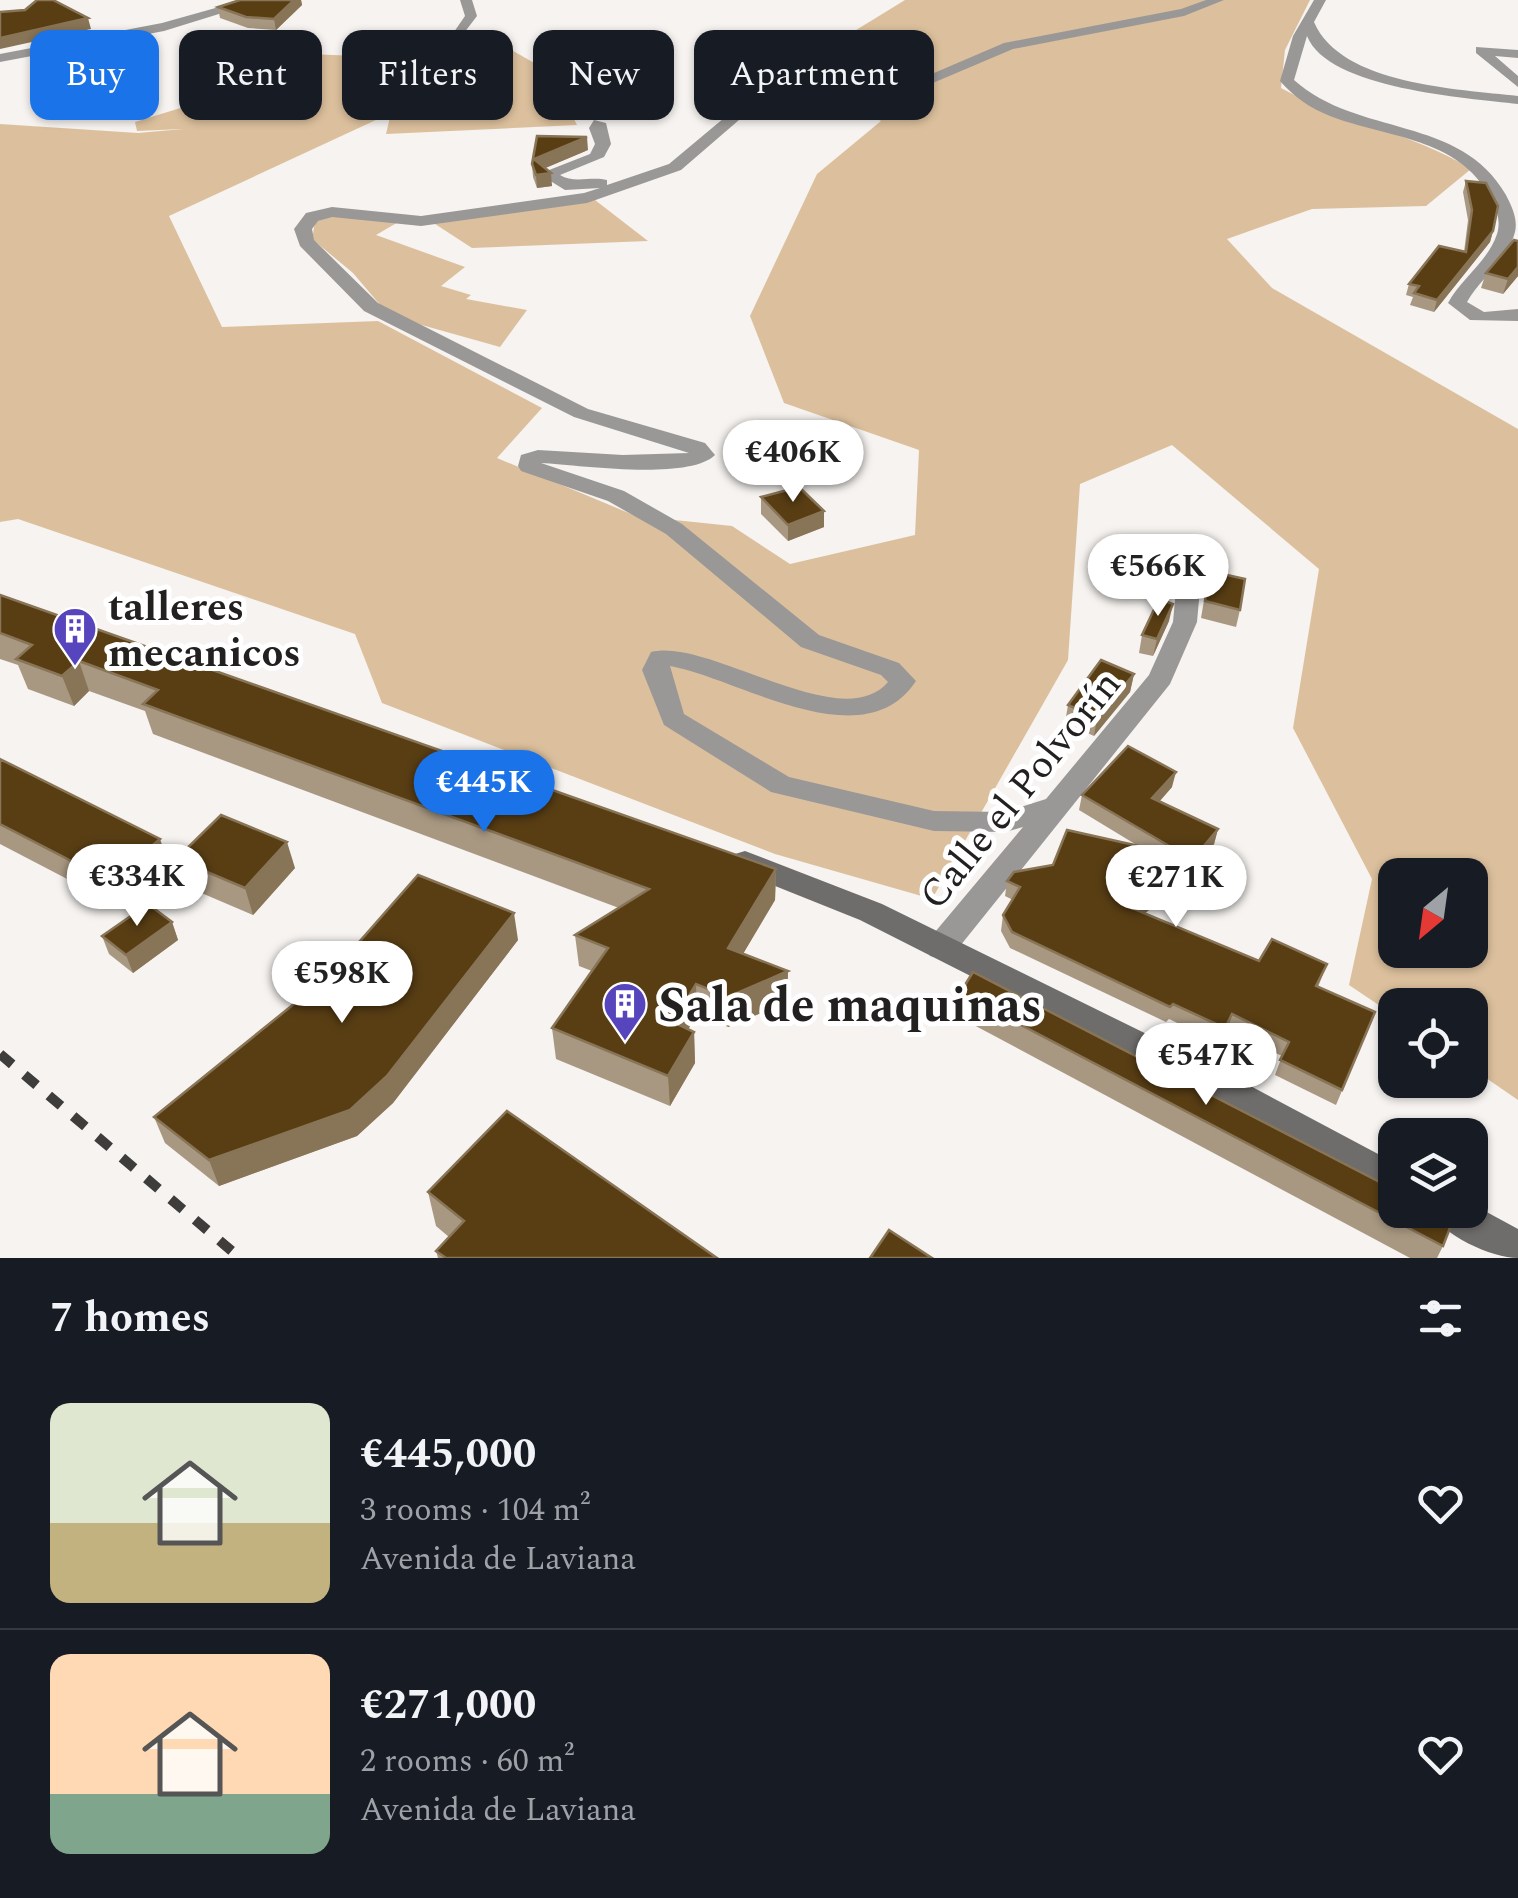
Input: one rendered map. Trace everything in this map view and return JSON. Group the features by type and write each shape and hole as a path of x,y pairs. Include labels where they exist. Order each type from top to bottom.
{"street":[{"path":"462,30 471,16 466,0"},
{"path":"1061,805 1006,822 934,821 781,785 673,720 655,670 660,658 675,657 826,706 880,705 899,693 904,680 890,670 810,641 674,529 630,504 530,466 529,460 538,456 623,462 693,459 704,455 697,448 581,413 371,307 306,242 303,229 312,218 332,212 421,220 561,204 675,166 735,116 888,96 962,70 1010,46 1184,12 1218,0"},
{"path":"1320,0 1286,77 1298,94 1453,152 1480,167 1492,180 1504,210 1506,236 1457,302 1465,313 1480,317 1518,316"},
{"path":"0,58 280,1"},
{"path":"1308,22 1311,36 1320,48 1367,71 1433,90 1518,100"},
{"path":"1518,54 1481,50 1518,83"},
{"path":"600,122 596,128 603,144 596,157 547,174 565,184 620,185"},
{"name":"Calle el Polvorín","path":"941,947 1161,678 1185,622 1190,568"},
{"path":"728,856 871,912 1216,1084 1378,1172"},
{"path":"1481,1228 1518,1248"}],"shaded area":[{"path":"905,0 1310,0 1285,50 1281,88 1425,146 1471,169 1426,206 1312,209 1227,239 1272,288 1518,429 1518,1100 1488,1079 1488,988 1378,988 1378,1005 1349,985 1372,879 1293,728 1319,569 1172,445 1080,484 1068,660 932,899 775,854 382,703 355,634 18,519 0,522 0,124 138,133 183,129 137,131 135,122 159,120 159,115 179,108 179,120 322,120 322,55 342,55 342,120 376,120 169,216 222,327 378,321 542,408 497,458 636,516 732,526 790,564 915,535 919,450 784,403 750,316 817,174 881,121 934,120 934,30 856,30"},
{"path":"513,51 533,62 533,120 574,120 577,125 386,134 389,120 513,120"},
{"path":"595,200 648,241 472,248 432,222"},
{"path":"332,216 400,221 376,235 465,267 441,286 471,295 466,299 527,310 500,347 411,322 381,306 353,273 312,239 315,222"}],"building":[{"path":"37,0 53,0 88,18 0,38 0,12 25,10"},
{"path":"240,0 294,0 274,19 246,17 218,7"},
{"path":"537,136 587,137 534,159 551,173 536,175 532,164"},
{"path":"1466,181 1486,183 1498,206 1493,231 1437,300 1414,293 1419,286 1409,284 1439,246 1466,252 1472,210"},
{"path":"1514,240 1518,241 1518,267 1508,279 1486,273"},
{"path":"799,487 824,511 788,525 761,497"},
{"path":"1209,571 1245,579 1240,610 1205,601"},
{"path":"0,595 776,869 728,948 788,971 728,997 696,984 673,1022 694,1032 668,1076 552,1028 608,948 575,935 649,889 143,704 158,690 79,661 62,676 16,659 32,645 0,633"},
{"path":"1159,599 1173,604 1157,639 1142,635"},
{"path":"1101,660 1134,674 1097,718 1068,705"},
{"path":"1128,746 1176,772 1152,798 1218,829 1193,859 1197,860 1134,909 1259,961 1272,939 1327,964 1316,986 1375,1012 1342,1090 1280,1060 1289,1042 1232,1014 1225,1028 1173,1004 1170,1007 1012,932 1003,915 1020,887 1007,881 1014,872 1053,865 1067,830 1188,857 1082,795"},
{"path":"0,759 160,839 110,881 0,824"},
{"path":"221,815 287,842 245,888 176,859"},
{"path":"418,875 514,913 387,1076 350,1110 209,1160 154,1117 331,974"},
{"path":"148,904 172,922 126,955 102,936"},
{"path":"973,972 1378,1181 1378,1212 960,993"},
{"path":"507,1111 717,1258 446,1258 436,1251 464,1221 428,1192"},
{"path":"1409,1228 1450,1228 1443,1246"},
{"path":"889,1230 932,1258 870,1258"}],"railway":[{"path":"0,1054 240,1258"}],"place":[{"name":"talleres mecanicos","path":"75,667"},
{"name":"Sala de maquinas","path":"625,1042"}]}
